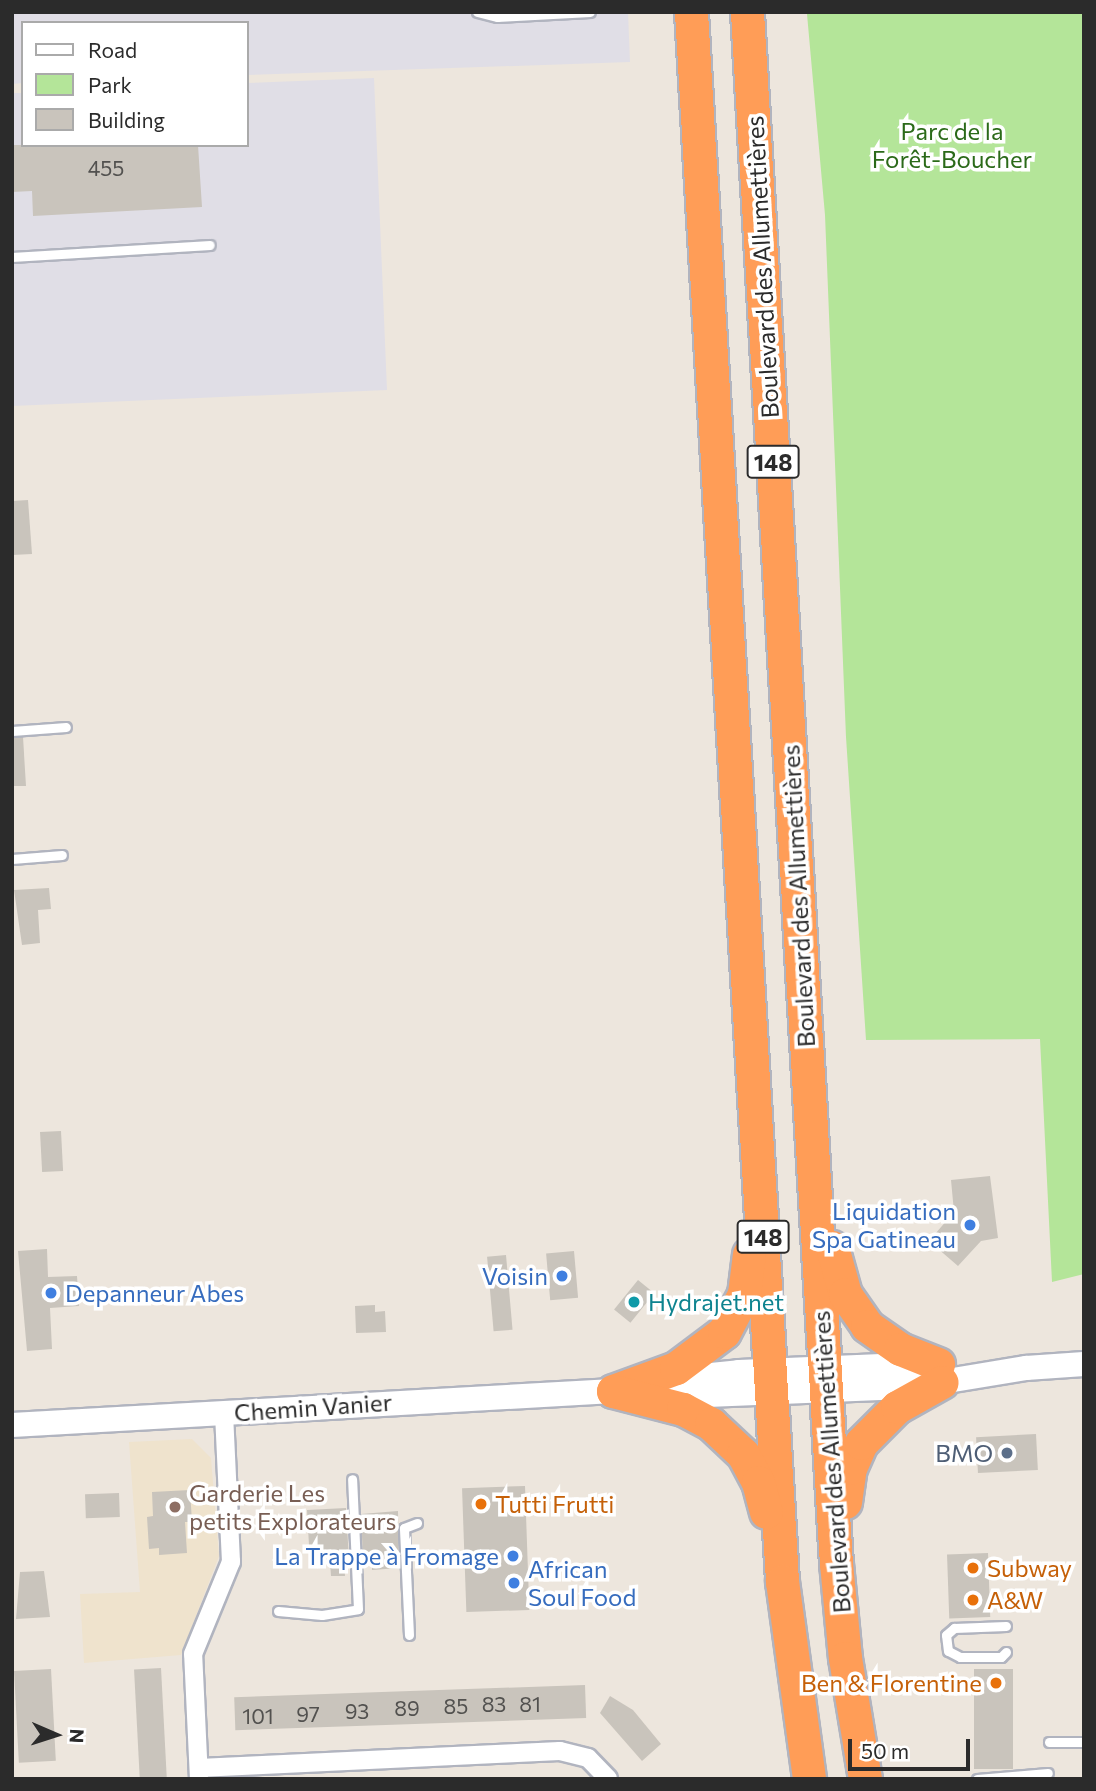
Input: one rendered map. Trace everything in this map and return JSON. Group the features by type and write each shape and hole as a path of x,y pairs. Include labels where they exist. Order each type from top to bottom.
{"highway":[{"name":"148","path":"691,12 757,1104 782,1581 809,1779"},
{"name":"Boulevard des Allumettières","path":"747,12 836,1563 846,1670 865,1779"},
{"path":"613,1391 696,1356 724,1332 738,1309 748,1276 757,1104"},
{"path":"809,1108 832,1247 845,1294 855,1311 882,1338 940,1373 897,1407 861,1443 850,1468 836,1563"},
{"path":"613,1391 683,1409 711,1424 743,1454 758,1482 782,1581"}],"main road":[{"name":"Chemin Vanier","path":"12,1424 1084,1364"}],"street":[{"path":"224,1413 231,1562 193,1654 199,1773 560,1751 589,1758 608,1779"}],"lane":[{"path":"477,12 497,17 590,12"},
{"path":"12,257 210,245"},
{"path":"12,731 66,727"},
{"path":"12,859 62,855"},
{"path":"278,1611 322,1615 358,1609 352,1479"},
{"path":"410,1635 404,1528 417,1523"},
{"path":"1006,1626 954,1628 946,1635 948,1651 960,1657 1001,1657 1006,1652"},
{"path":"1049,1742 1084,1742"},
{"path":"977,1779 1048,1773"}],"shaded area":[{"path":"12,12 628,12 630,62 248,75 248,21 21,21 21,83 12,84"},
{"path":"374,78 387,390 12,406 12,93 21,93 21,147 248,147 248,83"},
{"name":"Garderie Les petits Explorateurs","path":"192,1439 211,1458 219,1556 181,1655 84,1663 80,1594 140,1592 129,1442"}],"green space":[{"name":"Parc de la Forêt-Boucher","path":"1084,12 1084,1274 1052,1282 1040,1039 866,1040 846,737 825,215 807,14"}],"building":[{"path":"12,145 198,147 202,207 33,216 32,191 12,192"},
{"path":"28,500 32,554 12,555 12,501"},
{"path":"23,737 26,786 12,786 12,738"},
{"path":"49,888 51,909 38,910 40,943 22,945 14,890"},
{"path":"61,1131 63,1171 42,1172 40,1132"},
{"name":"Liquidation Spa Gatineau","path":"990,1176 998,1238 981,1241 958,1266 929,1241 954,1212 951,1180"},
{"name":"Depanneur Abes","path":"47,1249 48,1277 77,1276 79,1306 50,1308 52,1349 27,1351 18,1251"},
{"name":"Voisin","path":"574,1251 578,1298 550,1300 546,1253"},
{"path":"506,1255 513,1330 494,1331 487,1257"},
{"name":"Hydrajet.net","path":"638,1280 654,1293 630,1323 614,1310"},
{"path":"375,1305 375,1312 385,1311 386,1332 356,1333 355,1306"},
{"name":"BMO","path":"1036,1434 1038,1470 978,1473 976,1437"},
{"path":"525,1486 529,1610 466,1612 462,1488"},
{"path":"190,1490 192,1522 185,1522 187,1553 159,1555 159,1548 149,1549 147,1517 153,1516 152,1492"},
{"path":"119,1493 120,1517 86,1518 85,1494"},
{"path":"346,1508 349,1560 344,1560 345,1576 331,1576 330,1562 310,1563 307,1510"},
{"path":"398,1511 399,1568 372,1570 372,1559 363,1559 361,1514"},
{"path":"988,1553 990,1617 949,1618 947,1554"},
{"path":"44,1571 50,1617 16,1619 20,1572"},
{"path":"161,1668 167,1779 140,1779 134,1669"},
{"path":"51,1669 56,1761 19,1763 14,1671"},
{"path":"974,1669 1013,1669 1013,1769 974,1769"},
{"path":"585,1685 586,1718 235,1730 234,1697"},
{"path":"610,1696 633,1710 661,1744 642,1761 600,1713"}],"place":[{"name":"Liquidation Spa Gatineau","path":"970,1225"},
{"name":"Voisin","path":"562,1276"},
{"name":"Depanneur Abes","path":"51,1293"},
{"name":"Hydrajet.net","path":"634,1302"},
{"name":"BMO","path":"1007,1453"},
{"name":"Tutti Frutti","path":"481,1504"},
{"name":"Garderie Les petits Explorateurs","path":"175,1507"},
{"name":"La Trappe à Fromage","path":"513,1556"},
{"name":"Subway","path":"973,1568"},
{"name":"African Soul Food","path":"514,1583"},
{"name":"A&W","path":"973,1600"},
{"name":"Ben & Florentine","path":"996,1683"}]}
